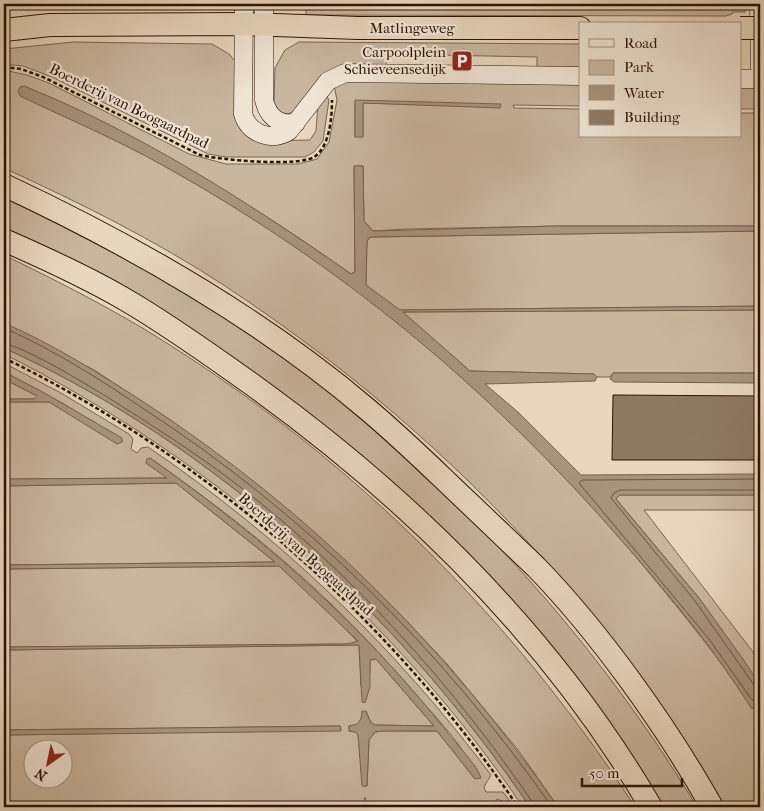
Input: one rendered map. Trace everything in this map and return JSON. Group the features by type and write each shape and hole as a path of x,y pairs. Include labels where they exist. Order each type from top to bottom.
{"highway":[{"name":"Matlingeweg","path":"4,30 50,25 254,14 358,28 579,28"},
{"path":"742,28 760,28"},
{"path":"4,185 66,214 181,277 298,355 367,409 537,569 579,617 659,723 712,807"},
{"path":"4,240 61,265 125,299 179,332 312,428 422,522 503,603 597,722 651,807"}],"street":[{"path":"759,4 760,68"},
{"path":"254,14 242,106 245,121 257,132 275,136 282,136 296,123 328,81 345,73 579,76"},
{"path":"254,14 264,100 267,111 279,121 296,123"},
{"path":"742,79 760,79"}],"path":[{"name":"Boerderij van Boogaardpad","path":"4,67 21,69 43,77 200,155 227,160 300,161 315,156 324,145 326,138 332,102 328,81"},
{"name":"Boerderij van Boogaardpad","path":"4,358 104,412 171,456 258,523 362,618 402,660 474,747 518,807"}],"green space":[{"path":"4,4 182,4 182,7 20,6 4,8"},
{"path":"744,4 745,12 733,12 726,16 306,15 306,5"},
{"path":"73,42 212,44 229,54 235,61 238,87 264,141 310,140 316,131 318,104 325,93 329,100 323,141 314,152 305,157 226,157 208,154 52,77 23,66 4,64 4,49"},
{"path":"299,42 579,44 579,69 537,69 537,57 387,54 386,66 319,79 298,107 288,114 281,114 274,103 275,68 285,50"},
{"path":"4,70 27,75 49,83 189,154 226,164 299,164 317,159 329,142 337,100 334,85 342,80 579,81 579,106 513,105 514,108 579,109 579,138 742,138 742,113 760,113 760,226 557,226 373,231 364,221 363,166 354,166 355,272 351,274 235,197 155,151 30,89 20,87 202,187 273,231 357,291 405,329 498,410 584,498 625,544 710,648 752,708 760,703 760,807 725,807 674,731 571,591 493,506 409,426 319,353 225,286 172,253 61,195 4,168","holes":["355,101 501,107 363,103 363,136 355,137"]},
{"path":"742,84 760,85 760,109 742,109"},
{"path":"4,195 188,291 302,369 346,403 415,463 505,553 588,650 663,753 697,807 663,807 653,790 413,502 360,454 272,385 232,357 4,230"},
{"path":"760,231 760,306 399,310 366,285 367,241 370,237"},
{"path":"4,255 75,290 127,319 217,376 287,427 353,482 416,540 476,602 533,667 586,735 635,807 558,807 519,751 448,665 400,614 169,419 94,370 4,323"},
{"path":"760,310 760,373 613,373 610,377 597,377 594,374 470,371 402,312"},
{"path":"4,348 82,387 157,433 229,485 298,542 362,603 423,668 479,736 530,807 523,807 472,737 416,670 356,607 292,547 225,492 154,442 80,395 4,354"},
{"path":"4,363 61,393 129,434 133,439 131,449 137,453 141,448 148,447 244,518 290,557 333,597 416,682 491,775 484,787 486,792 503,792 514,807 506,807 502,801 497,799 496,807 368,807 365,797 362,807 4,807 4,735 341,730 340,726 4,730 4,650 359,645 361,686 370,673 370,660 376,659 434,726 374,725 366,711 358,724 349,726 349,731 356,732 358,735 363,786 367,786 369,740 375,732 382,731 437,731 475,779 466,757 452,736 367,640 335,608 259,540 150,458 146,463 168,478 4,479 4,402 49,402 122,442 122,440 64,404 4,372"},
{"path":"4,379 37,396 34,399 4,399"},
{"path":"176,483 275,562 4,565 4,486"},
{"path":"620,495 760,495 760,510 644,510 760,661 760,685 699,598 616,499"},
{"path":"279,566 322,605 358,642 347,644 4,647 4,569"}],"water":[{"path":"24,86 110,125 152,147 233,195 351,274 355,272 354,166 363,166 364,221 373,231 557,226 760,226 760,231 370,237 367,241 366,285 400,310 760,306 760,310 403,312 470,371 594,374 597,377 595,381 485,384 519,413 581,475 760,474 760,495 620,495 616,499 699,598 743,659 760,685 760,703 752,709 706,643 673,601 571,484 519,431 409,333 351,287 291,244 229,204 147,156 20,96 18,91 20,87"},
{"path":"355,100 501,104 500,108 363,103 363,137 355,137"},
{"path":"4,323 94,370 145,403 205,444 318,535 371,585 469,691 515,748 558,807 530,807 479,736 423,668 362,603 298,542 229,485 157,433 82,387 4,348"},
{"path":"4,372 122,438 122,442 117,444 49,402 4,402 4,399 34,399 37,396 4,379"},
{"path":"613,373 760,373 760,383 614,382 610,379"},
{"path":"150,458 232,519 271,551 346,620 416,694 471,761 481,778 475,779 437,731 382,731 375,732 369,740 367,786 362,786 358,735 355,732 349,731 349,726 359,722 362,711 366,711 370,721 375,725 434,726 376,659 370,660 370,687 365,703 362,702 359,645 4,650 4,647 347,644 358,641 279,566 4,569 4,565 275,562 176,483 4,486 4,479 167,478 146,463 147,459"},
{"path":"340,726 341,731 4,735 4,730"}],"building":[{"path":"613,395 760,396 760,460 612,460"}],"place":[{"name":"Carpoolplein Schieveensedijk","path":"462,61"}]}
